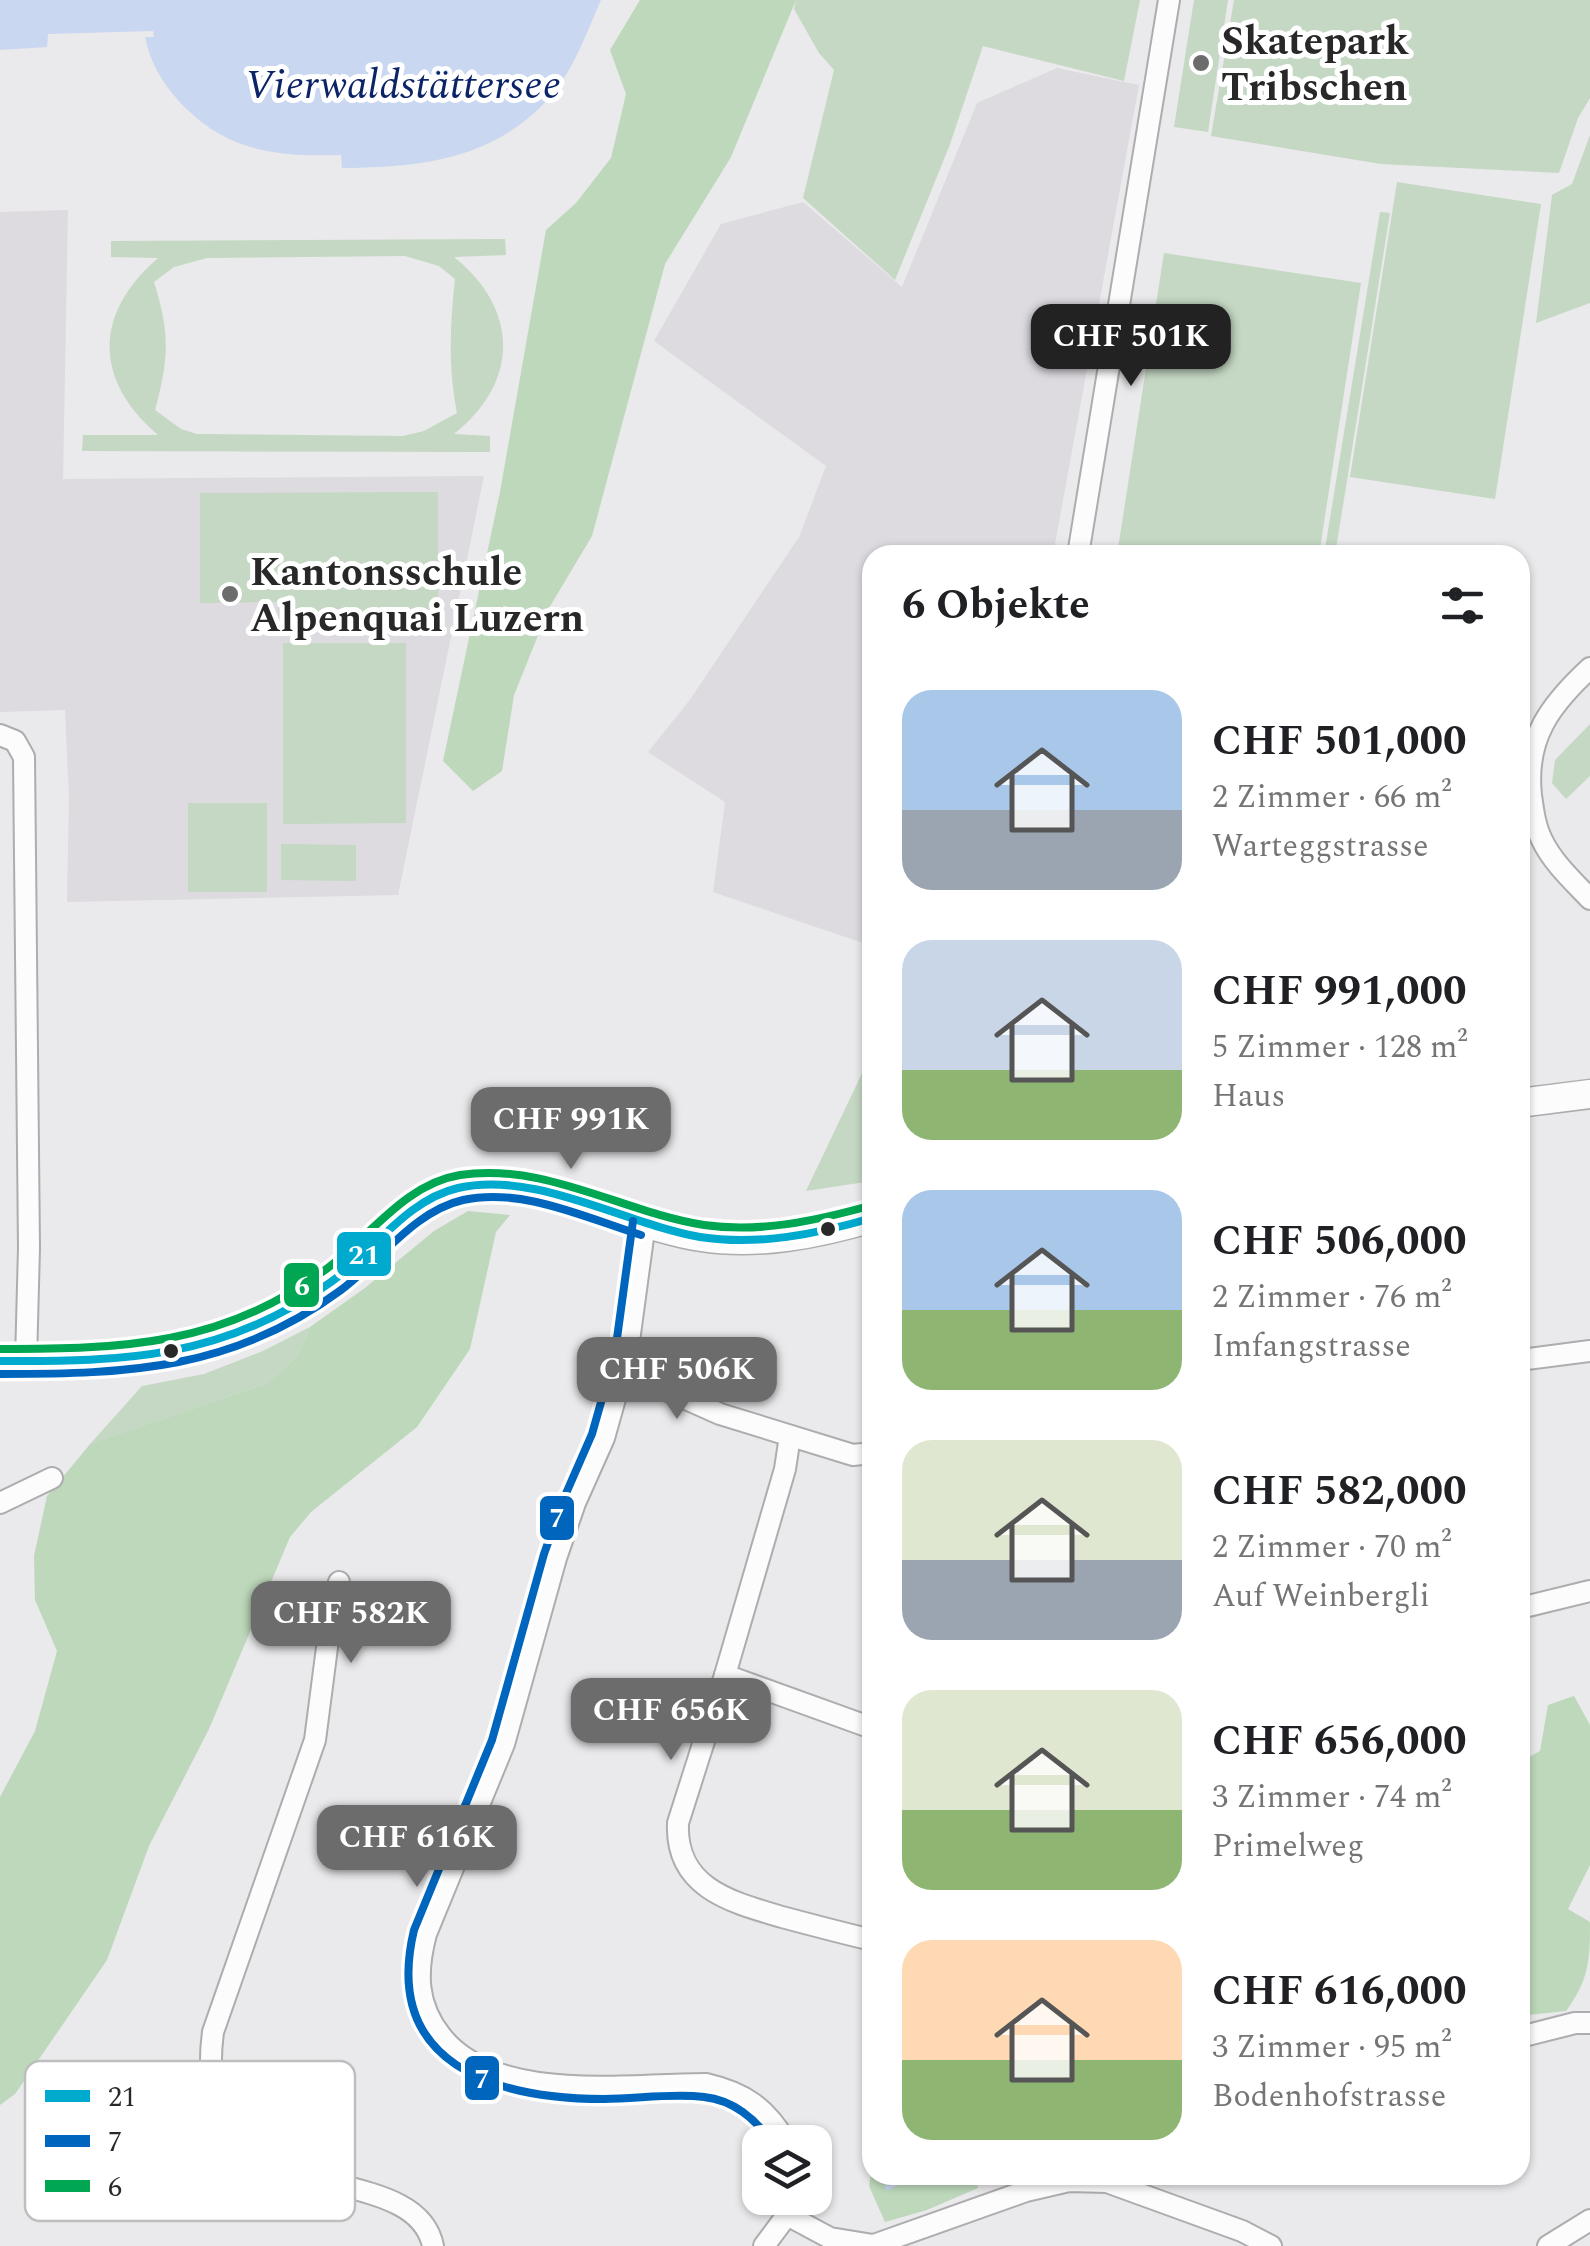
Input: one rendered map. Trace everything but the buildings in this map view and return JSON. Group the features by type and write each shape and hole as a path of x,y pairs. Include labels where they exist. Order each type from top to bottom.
{"street":[{"path":"1080,545 1170,0"},
{"path":"1530,766 1540,726 1590,668"},
{"path":"8,738 24,757 29,1248 13,1361 141,1358 217,1340 282,1313 332,1281 432,1200 457,1189 488,1184 527,1189 700,1237 737,1240 788,1237 862,1220"},
{"path":"1530,788 1533,816 1541,838 1558,865 1590,900"},
{"path":"1530,1102 1590,1094"},
{"path":"645,1223 622,1376 604,1438 556,1558 504,1744 426,1934 419,1961 420,1994 428,2020 450,2048 474,2066 507,2079 544,2084 706,2084 732,2090 755,2102 776,2125"},
{"path":"1530,1359 1590,1351"},
{"path":"622,1376 657,1386 717,1413 862,1454"},
{"path":"790,1436 725,1675 678,1823 678,1836 685,1862 718,1896 862,1937"},
{"path":"0,1503 52,1478"},
{"path":"209,2061 213,2032 316,1740 339,1582"},
{"path":"1530,1606 1590,1591"},
{"path":"725,1675 862,1724"},
{"path":"1530,2034 1590,2022"},
{"path":"801,2215 830,2238 872,2246 1052,2185"},
{"path":"1123,2185 1271,2246"},
{"path":"355,2190 394,2201 420,2218 433,2246"},
{"path":"764,2246 783,2215"},
{"path":"1548,2246 1590,2220"}],"shaded area":[{"path":"1057,68 1139,85 1055,545 862,545 862,943 713,892 725,802 648,752 689,701 799,537 826,466 654,341 721,224 803,202 902,287 977,103"},
{"name":"Kantonsschule Alpenquai Luzern","path":"68,210 63,479 484,476 398,895 67,902 69,797 65,710 0,712 0,212"}],"green space":[{"path":"640,0 796,0 731,157 665,264 592,536 549,608 514,695 502,771 473,791 443,761 500,492 546,230 576,203 611,158 626,94 610,50"},
{"path":"796,0 1140,0 1124,81 983,46 949,147 895,280 803,198 834,70 819,53 794,9"},
{"name":"Skatepark Tribschen","path":"1194,0 1228,0 1208,132 1174,127"},
{"path":"1234,0 1590,0 1590,98 1578,118 1559,173 1381,164 1211,136"},
{"path":"1590,135 1590,303 1536,323 1552,195 1572,184"},
{"path":"1397,182 1541,204 1495,499 1350,477"},
{"path":"1380,212 1390,213 1337,545 1326,545"},
{"path":"505,239 506,255 454,257 491,299 500,322 503,346 491,392 476,414 454,434 490,436 490,452 82,451 83,435 158,435 122,392 110,346 122,301 158,258 111,257 111,241","holes":["405,256 439,266 455,279 451,346 457,413 424,431 403,436 197,434 181,429 155,410 166,346 154,282 174,267 207,258"]},
{"path":"1164,253 1361,283 1321,545 1119,545"},
{"path":"438,492 438,627 279,628 278,602 200,603 200,493"},
{"path":"283,643 406,643 406,823 283,824"},
{"path":"1590,724 1590,776 1566,799 1552,783 1555,760"},
{"path":"188,803 267,803 267,892 188,892"},
{"path":"281,844 356,845 356,881 281,880"},
{"path":"862,1073 862,1183 806,1191"},
{"path":"468,1211 510,1215 496,1232 470,1349 417,1427 311,1512 290,1537 209,1729 149,1846 107,1960 38,2061 25,2061 25,2079 15,2094 0,2105 0,1797 35,1731 57,1651 35,1600 34,1556 47,1496 91,1443 266,1384 297,1357 310,1327 434,1231"},
{"path":"310,1327 297,1357 266,1384 91,1443 142,1386 204,1374"},
{"path":"1574,1696 1590,1725 1590,1865 1568,1909 1590,1922 1588,1959 1584,1979 1566,2011 1530,2015 1530,1756 1540,1751 1548,1705"},
{"path":"869,2186 978,2188 927,2210 885,2222"}],"water":[{"name":"Vierwaldstättersee","path":"0,0 601,0 562,81 533,114 510,132 459,155 431,161 342,168 341,155 272,152 213,130 177,99 161,78 145,37 154,37 153,31 48,34 47,47 0,50"}],"waterway":[{"path":"888,2187 892,2185"}],"transit line":[{"name":"6","path":"0,1349 129,1344 170,1338 248,1314 325,1270 421,1189 460,1175 492,1173 553,1182 673,1219 725,1227 787,1224 862,1208"},
{"name":"21","path":"0,1361 132,1356 213,1341 252,1327 331,1282 406,1215 439,1194 458,1188 487,1184 518,1186 671,1230 722,1239 787,1237 862,1221"},
{"name":"7","path":"0,1374 136,1369 220,1352 260,1337 301,1317 341,1290 429,1215 463,1200 485,1197 531,1201 641,1235"},
{"name":"7","path":"633,1221 615,1353 592,1434 544,1554 492,1740 414,1930 409,1976 415,2013 431,2042 456,2065 488,2081 563,2097 704,2097 725,2102 757,2125"}],"place":[{"name":"Skatepark Tribschen","path":"1201,63"},
{"name":"Kantonsschule Alpenquai Luzern","path":"230,594"}]}
